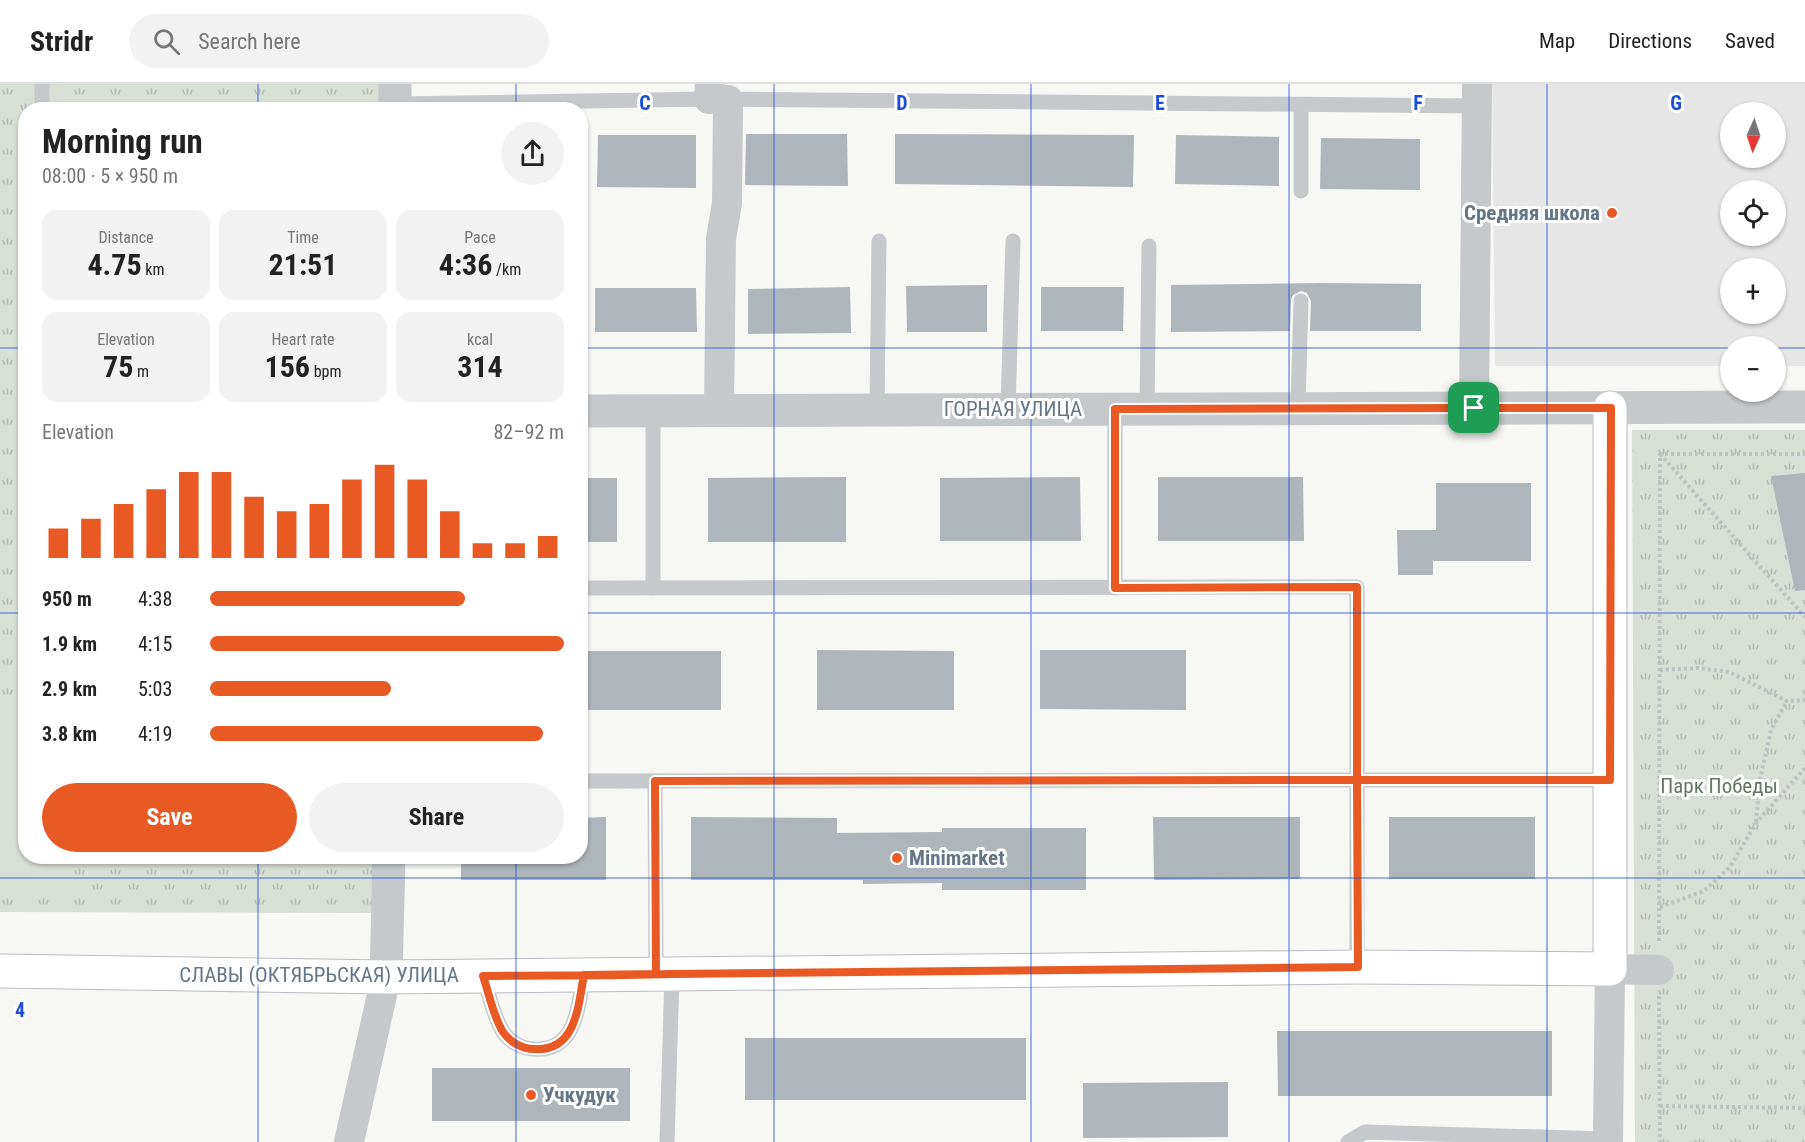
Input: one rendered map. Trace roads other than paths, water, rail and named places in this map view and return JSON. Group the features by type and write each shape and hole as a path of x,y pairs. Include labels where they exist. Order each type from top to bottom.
{"main road":[{"path":"1610,969 1611,408"},
{"name":"СЛАВЫ (ОКТЯБРЬСКАЯ) УЛИЦА","path":"0,971 386,977 1358,967 1610,969"}],"street":[{"path":"716,94 727,203 722,239 719,411"},
{"path":"1474,408 1477,95"},
{"name":"ГОРНАЯ УЛИЦА","path":"588,411 1805,407"},
{"path":"350,1142 386,977 389,864"},
{"path":"1608,1141 1610,969 1659,970"}],"lane":[{"path":"42,84 42,102"},
{"path":"395,99 716,94 1302,106 1477,95"},
{"path":"1302,106 1302,191"},
{"path":"878,410 879,241"},
{"path":"1008,409 1013,241"},
{"path":"1115,588 1149,246"},
{"path":"1298,408 1300,301"},
{"path":"653,411 653,588"},
{"path":"588,588 1357,587 1358,967"},
{"path":"588,781 1610,780"},
{"path":"655,781 664,974 668,1142"},
{"path":"483,976 502,1030 508,1039 528,1049 540,1050 551,1047 569,1034 574,1024 584,975"},
{"path":"1348,1142 1365,1132 1608,1141"}],"place":[{"name":"Средняя школа","path":"1612,213"},
{"name":"Minimarket","path":"897,858"},
{"name":"Учкудук","path":"531,1095"}],"park label":[{"name":"Парк Победы","path":"1719,786"}]}
